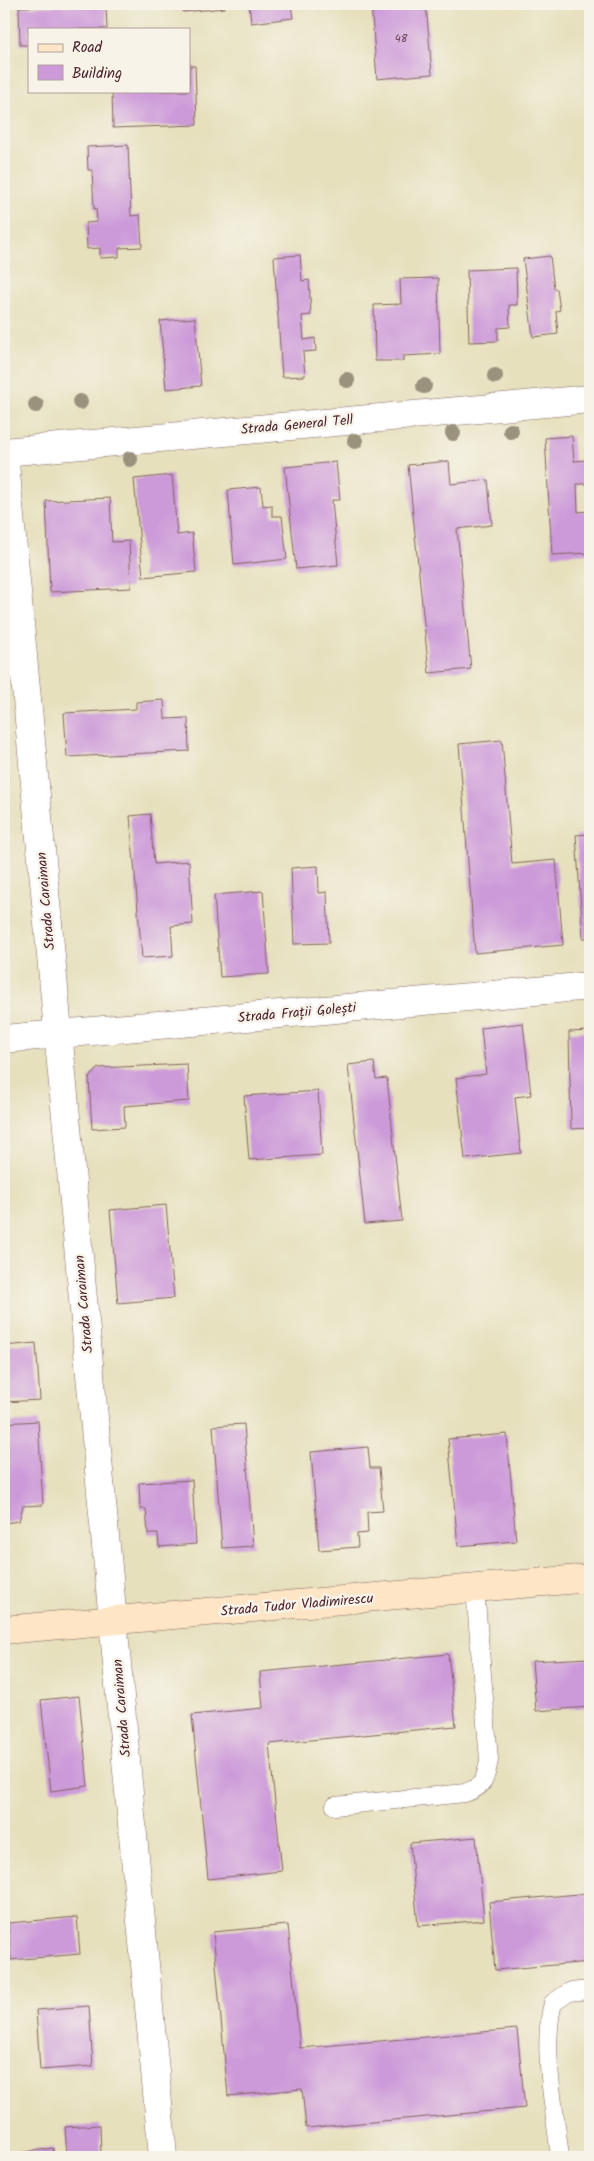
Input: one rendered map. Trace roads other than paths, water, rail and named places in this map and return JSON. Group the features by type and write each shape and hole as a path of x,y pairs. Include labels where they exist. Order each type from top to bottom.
{"street":[{"name":"Strada General Tell","path":"4,452 590,399"},
{"name":"Strada Caraiman","path":"4,452 163,2157"},
{"name":"Strada Frații Golești","path":"4,1039 590,986"},
{"name":"Strada Tudor Vladimirescu","path":"4,1630 590,1578"}],"lane":[{"path":"335,1806 465,1794 478,1789 485,1779 489,1760 475,1589"},
{"path":"560,2157 547,2042 548,2020 553,2002 569,1992 590,1990"}]}
